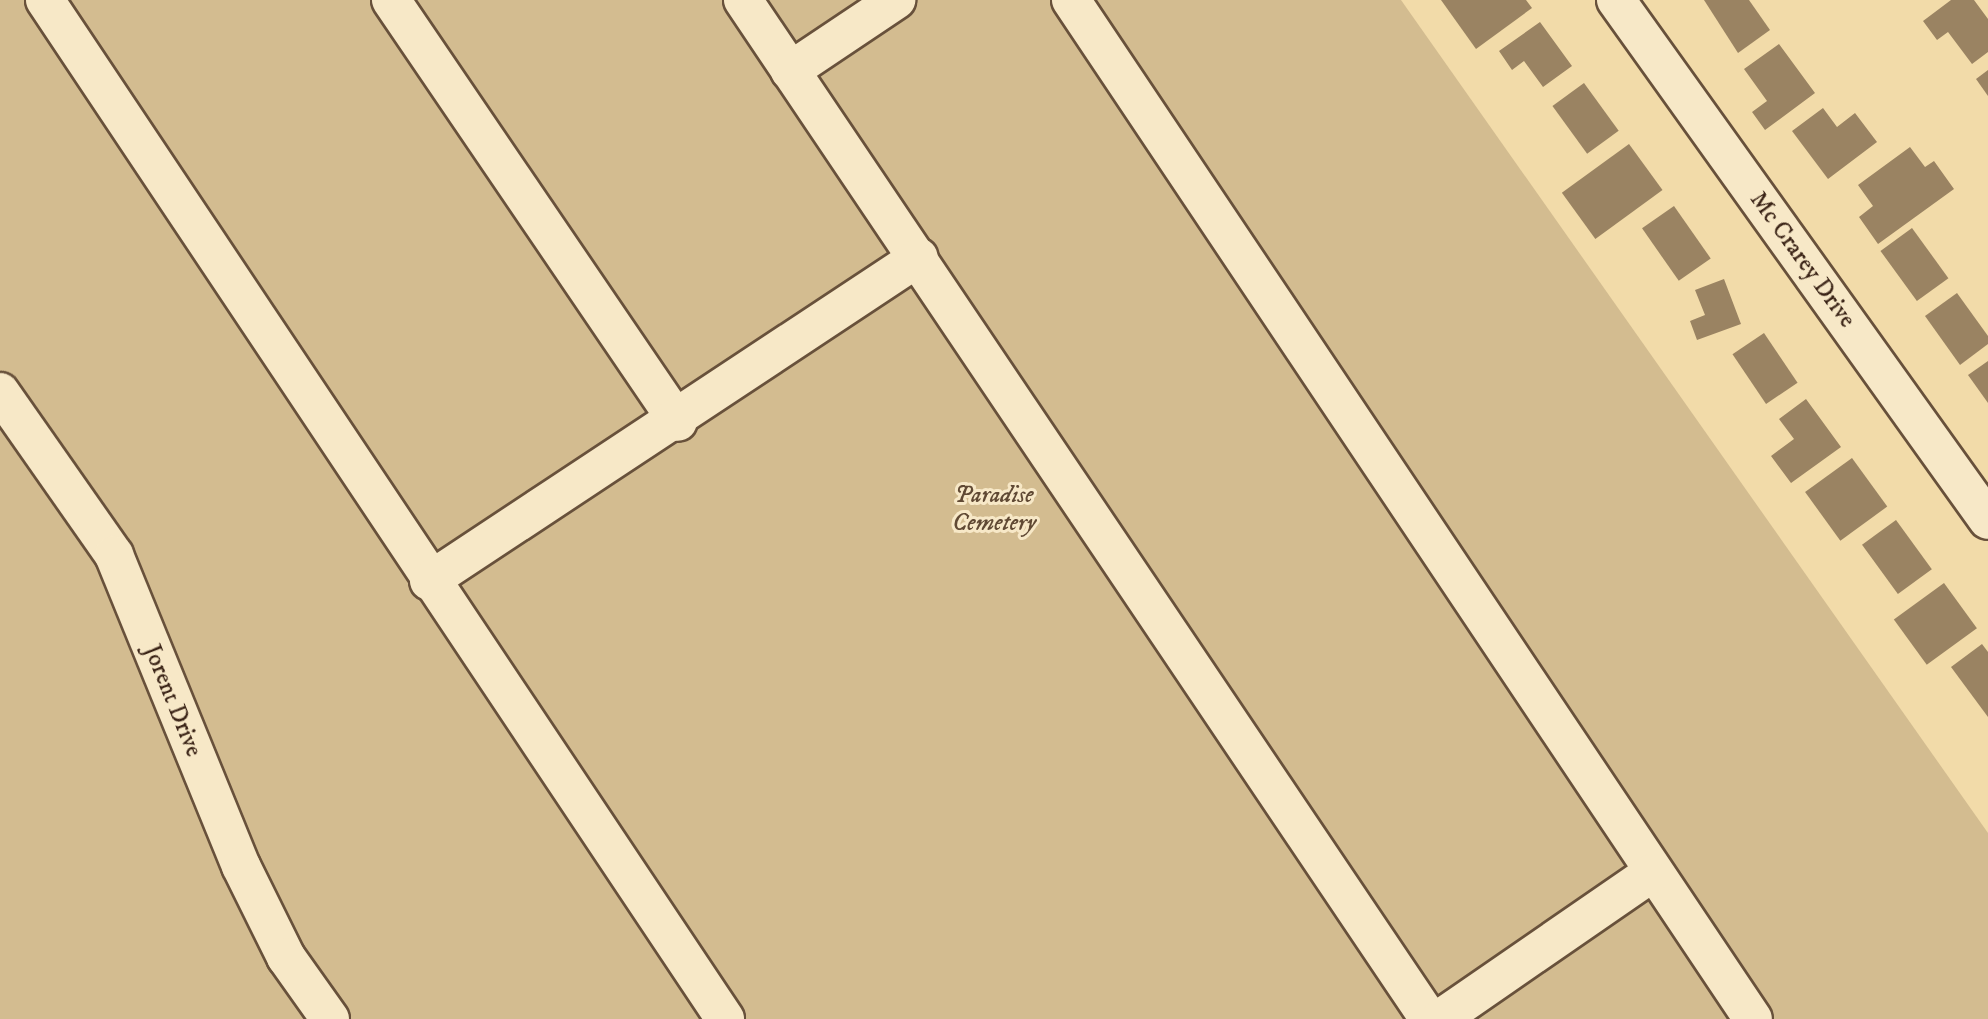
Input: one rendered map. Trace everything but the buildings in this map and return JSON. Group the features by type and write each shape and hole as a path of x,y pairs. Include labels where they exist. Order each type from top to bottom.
{"street":[{"path":"45,0 724,1019"},
{"path":"391,0 678,422"},
{"path":"743,0 919,257 1429,1019"},
{"path":"790,71 896,0"},
{"path":"1071,0 1652,873 1753,1019"},
{"name":"Mc Crarey Drive","path":"1616,0 1988,520"},
{"path":"429,580 678,422 919,257"},
{"name":"Jorent Drive","path":"0,392 114,555 241,866 286,957 330,1019"},
{"path":"1440,1019 1652,873"}],"green space":[{"name":"Paradise Cemetery","path":"0,0 1401,0 1988,833 1988,1019 0,1019"}]}
